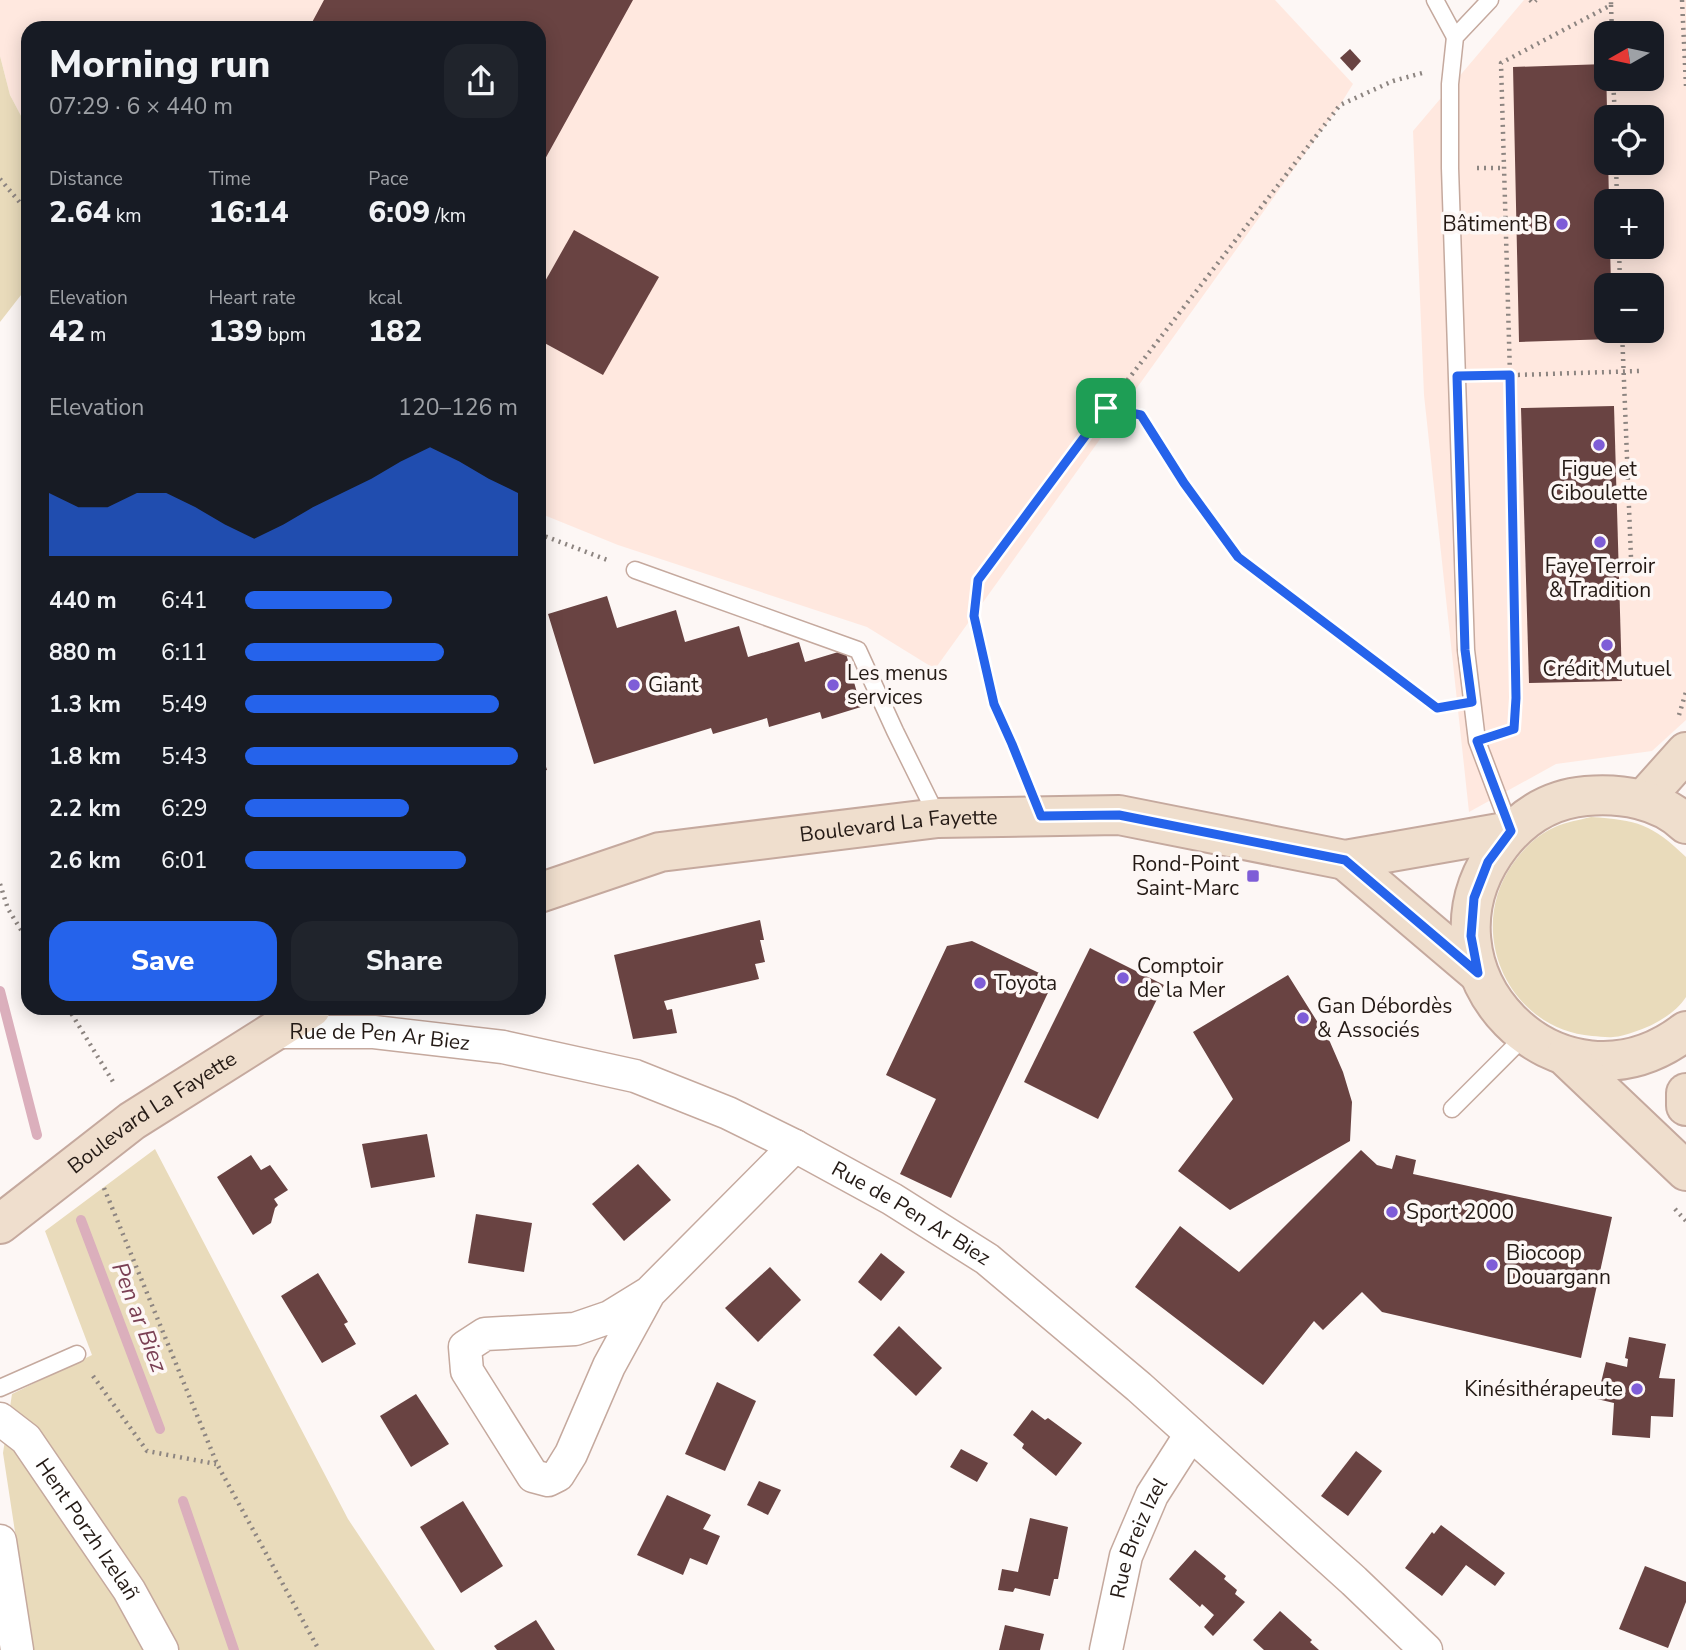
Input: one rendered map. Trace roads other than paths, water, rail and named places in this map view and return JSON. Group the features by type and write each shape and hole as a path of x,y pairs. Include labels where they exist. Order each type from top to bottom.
{"main road":[{"path":"1643,800 1686,752"},
{"path":"1686,824 1679,817 1643,800 1610,794 1576,797 1542,807 1511,831 1488,862 1474,898 1471,936 1478,973 1484,987 1505,1017 1525,1036 1565,1056 1600,1062 1635,1058 1667,1046 1686,1031"},
{"name":"Boulevard La Fayette","path":"546,890 660,852 938,818 1119,815 1345,860 1511,831"},
{"name":"Boulevard La Fayette","path":"1345,860 1478,973"},
{"name":"Boulevard La Fayette","path":"0,1224 132,1121 300,1015"},
{"path":"1565,1056 1686,1171"},
{"path":"1686,1093 1686,1106"}],"street":[{"name":"Rue de Pen Ar Biez","path":"272,1032 373,1032 503,1047 635,1076 728,1113 795,1146 892,1199 987,1259 1191,1434 1426,1650"},
{"path":"649,1293 609,1366 571,1454 558,1475 548,1480 533,1476 467,1371 465,1347 485,1334 575,1329 610,1317 649,1293 795,1146"},
{"name":"Hent Porzh Izelañ","path":"0,1419 26,1439 129,1590 162,1650"},
{"name":"Rue Breiz Izel","path":"1106,1650 1126,1556 1152,1495 1191,1434"},
{"path":"0,1541 17,1650"}],"lane":[{"path":"1435,0 1455,37 1450,84 1450,168 1465,650 1477,741 1511,831"},
{"path":"1455,37 1490,0"},
{"path":"635,570 859,650 938,818"},
{"path":"1452,1110 1525,1036"},
{"path":"0,1388 77,1354"}],"waterway":[{"name":"Pen ar Biez","path":"0,991 37,1135"},
{"name":"Pen ar Biez","path":"81,1220 160,1429"},
{"name":"Pen ar Biez","path":"183,1501 234,1650"}],"place":[{"name":"Bâtiment B","path":"1562,224"},
{"name":"Figue et Ciboulette","path":"1599,445"},
{"name":"Faye Terroir & Tradition","path":"1600,542"},
{"name":"Crédit Mutuel","path":"1607,645"},
{"name":"Giant","path":"634,685"},
{"name":"Les menus services","path":"833,685"},
{"name":"Rond-Point Saint-Marc","path":"1253,876"},
{"name":"Comptoir de la Mer","path":"1123,978"},
{"name":"Toyota","path":"980,983"},
{"name":"Gan Débordès & Associés","path":"1303,1018"},
{"name":"Sport 2000","path":"1392,1212"},
{"name":"Biocoop Douargann","path":"1492,1265"},
{"name":"Kinésithérapeute","path":"1637,1389"}]}
